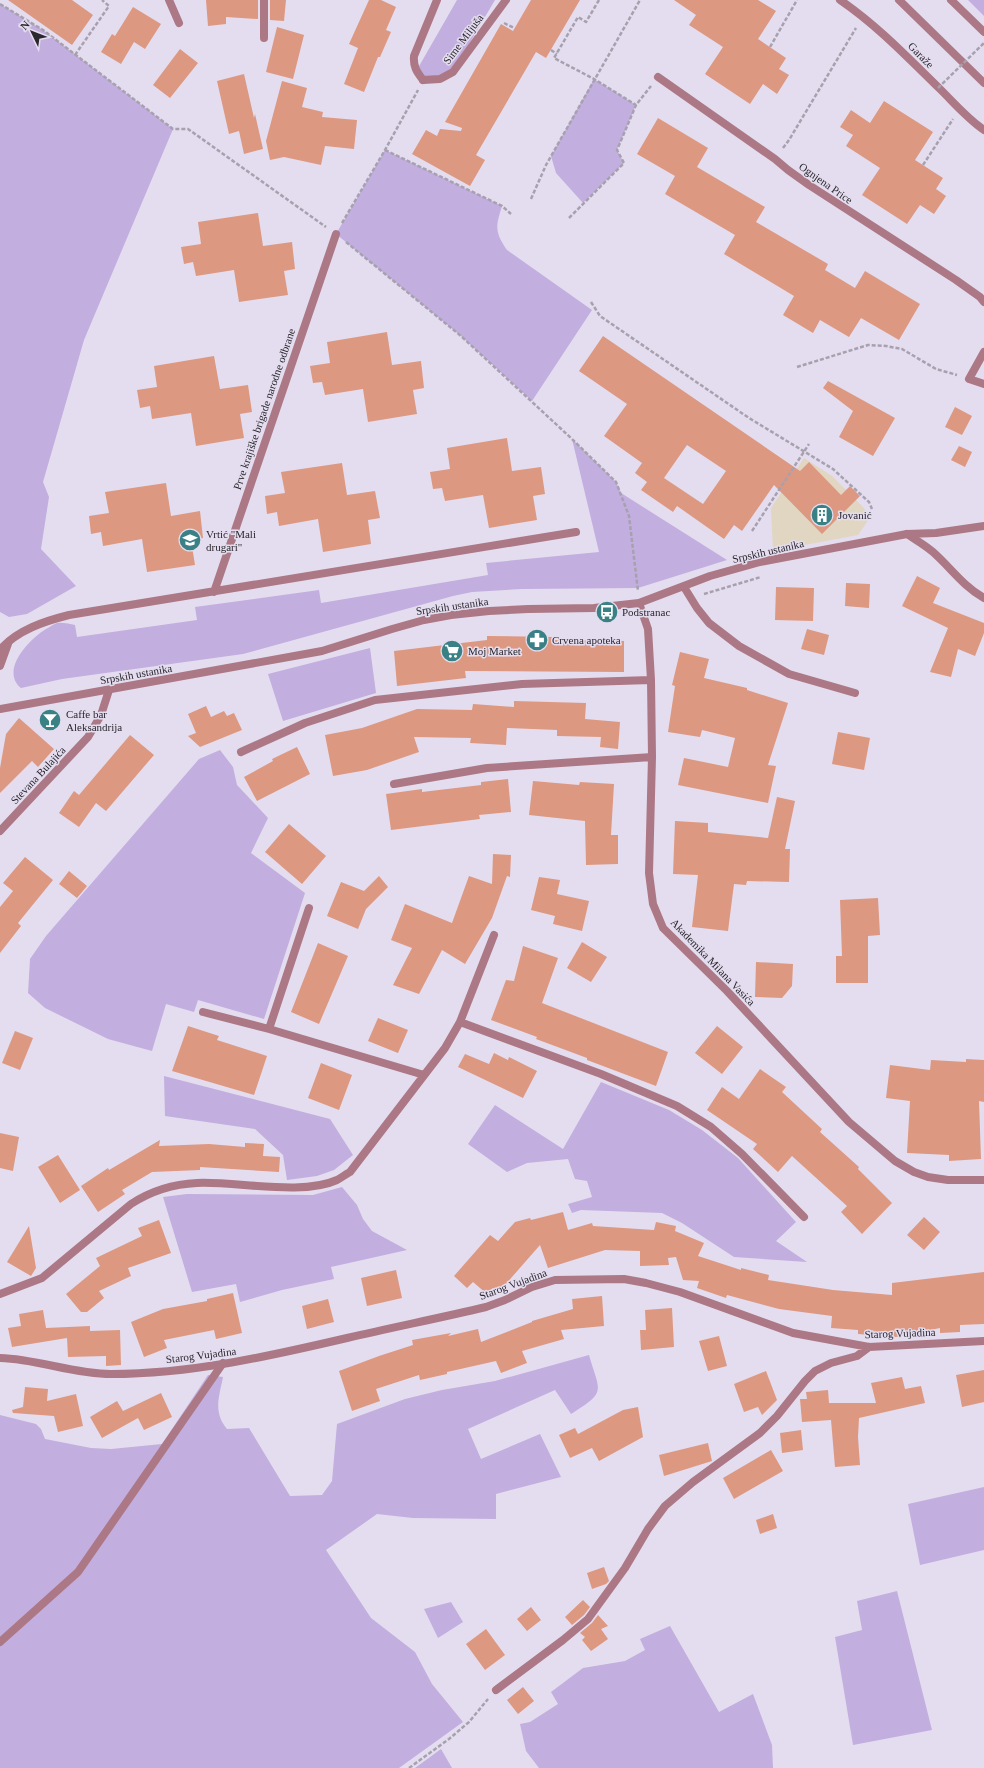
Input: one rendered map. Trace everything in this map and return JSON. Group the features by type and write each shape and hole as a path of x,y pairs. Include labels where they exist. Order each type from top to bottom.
{"street":[{"path":"169,0 179,23"},
{"path":"264,0 264,38"},
{"path":"423,80 413,64 414,56 437,0"},
{"name":"Sime Miljuša","path":"423,80 440,79 453,72 506,0"},
{"name":"Garaže","path":"840,0 884,33 938,88 984,130"},
{"path":"898,0 984,83"},
{"path":"952,0 984,32"},
{"name":"Ognjena Price","path":"658,77 775,158 788,170 848,212 956,280 980,297 984,302"},
{"name":"Prve krajiške brigade narodne odbrane","path":"214,592 336,234"},
{"path":"984,352 969,379 984,384"},
{"name":"Srpskih ustanika","path":"0,709 322,651 424,620 451,615 528,609 594,608 639,603 710,576 760,562 907,534 936,533 984,526"},
{"path":"0,650 17,635 44,622 69,615 576,532"},
{"path":"907,534 933,552 972,592 984,598"},
{"path":"684,587 697,608 709,623 738,646 789,674 855,693"},
{"name":"Akademika Milana Vasića","path":"639,603 648,629 651,680 652,757 649,873 652,904 663,928 727,991 849,1122 895,1161 914,1172 928,1177 948,1180 984,1180"},
{"path":"0,666 9,641"},
{"path":"241,752 305,723 374,700 522,684 651,680"},
{"name":"Stevana Bulajića","path":"0,831 88,738 101,715 109,690"},
{"path":"394,784 487,768 652,757"},
{"path":"269,1029 309,908"},
{"path":"0,1294 42,1278 131,1204 144,1196 155,1192 174,1186 198,1183 301,1186 323,1184 337,1180 350,1172 445,1048 460,1022 494,935"},
{"path":"203,1012 269,1029 424,1075"},
{"path":"460,1022 601,1074 677,1106 711,1127 737,1149 804,1217"},
{"name":"Starog Vujadina","path":"0,1358 23,1359 86,1372 110,1374 148,1372 259,1359 486,1307 532,1287 555,1280 599,1279 624,1279 646,1283 701,1299 794,1332 869,1347 984,1341"},
{"path":"496,1690 563,1640 588,1618 625,1568 648,1528 665,1506 693,1482 760,1433 777,1416 805,1381 816,1371 830,1363 857,1356 869,1347"},
{"path":"0,1642 78,1572 223,1363"}],"path":[{"path":"75,55 109,6 102,0"},
{"path":"599,0 586,22 578,17 554,58 594,79 636,105"},
{"path":"531,199 546,165 640,0"},
{"path":"770,47 797,0"},
{"path":"789,140 854,33"},
{"path":"938,88 984,43"},
{"path":"551,50 557,54"},
{"path":"569,218 624,163 617,150 636,105 658,77"},
{"path":"336,234 385,150 423,80"},
{"path":"923,165 959,108"},
{"path":"385,150 502,206 512,214"},
{"path":"591,302 600,316 619,330 749,418 832,469 869,502 872,509"},
{"path":"797,366 868,345 886,346 902,350 936,369 969,379"},
{"path":"752,531 808,444"},
{"path":"629,516 639,603"},
{"path":"691,598 762,577"},
{"path":"409,1768 449,1739 469,1722 496,1690"}],"shaded area":[{"path":"457,0 495,0 453,71 438,77 425,77 418,68"},
{"path":"968,0 984,0 984,16"},
{"path":"0,4 43,30 173,129 84,340 43,482 49,497 41,549 76,586 27,614 9,617 0,612"},
{"path":"594,79 636,105 617,150 624,163 583,203 556,173 551,156"},
{"path":"385,150 502,206 497,228 500,238 507,250 592,310 532,401 461,336 336,234"},
{"path":"572,439 616,482 621,493 727,560 638,588 522,589 472,592 243,654 62,679 21,688 15,681 15,665 19,656 32,640 46,629 57,623 75,625 77,637 197,620 195,607 319,590 321,603 488,575 486,563 599,552"},
{"path":"804,458 832,476 864,508 868,516 867,522 858,535 773,551 771,508"},
{"path":"370,648 376,693 283,721 268,674"},
{"path":"220,750 233,767 237,785 268,818 251,853 305,893 264,1019 198,1000 194,1012 166,1004 152,1051 108,1039 45,1008 28,993 30,959 46,936 199,759"},
{"path":"164,1076 330,1119 353,1155 334,1170 317,1176 287,1180 283,1155 255,1129 165,1116"},
{"path":"601,1082 669,1110 702,1130 738,1158 796,1222 776,1241 807,1262 734,1257 682,1223 662,1213 581,1210 572,1213 568,1204 592,1197 587,1181 575,1179 568,1159 527,1163 507,1172 468,1144 495,1105 563,1149"},
{"path":"342,1187 357,1205 363,1219 372,1231 407,1250 331,1267 334,1279 282,1290 240,1302 236,1284 192,1292 163,1197 187,1194 313,1195"},
{"path":"589,1355 598,1384 598,1390 591,1400 571,1414 555,1390 468,1429 481,1459 540,1434 561,1477 496,1494 496,1519 413,1518 377,1514 326,1550 371,1618 415,1652 432,1684 463,1722 399,1768 0,1768 0,1415 36,1424 41,1429 45,1439 91,1448 111,1449 162,1444 208,1375 223,1377 218,1404 220,1417 227,1429 249,1428 290,1496 322,1495 332,1481 337,1424 405,1399 442,1390 495,1381"},
{"path":"984,1487 984,1550 920,1565 908,1504"},
{"path":"897,1591 932,1730 853,1745 835,1637 862,1630 857,1601"},
{"path":"451,1602 463,1622 438,1638 424,1609"},
{"path":"670,1626 719,1712 753,1694 772,1745 773,1768 539,1768 526,1751 520,1724 530,1722 558,1704 551,1692 583,1668 625,1661 645,1650 640,1639"},
{"path":"441,1749 452,1768 415,1768"}],"building":[{"path":"8,0 72,0 93,15 72,45"},
{"path":"206,0 258,0 258,19 226,17 226,24 208,26"},
{"path":"270,0 286,0 284,21 270,20"},
{"path":"369,0 381,0 396,7 386,30 391,32 380,57 378,57 364,92 344,84 358,48 349,44"},
{"path":"531,0 580,0 546,58 536,52 476,155 485,160 470,186 412,154 426,130 437,136 440,129 461,131 462,128 445,122 501,24 513,31"},
{"path":"674,0 758,0 776,11 758,39 786,58 779,69 789,75 777,94 763,84 750,104 705,74 723,47 689,25 696,15"},
{"path":"133,7 161,24 145,49 134,42 121,64 101,52 112,34 115,36"},
{"path":"277,27 304,35 293,79 266,72"},
{"path":"180,49 198,63 170,98 153,85"},
{"path":"244,74 263,149 244,154 239,131 229,134 217,81"},
{"path":"282,81 307,88 302,107 323,112 322,117 357,120 354,149 325,146 321,165 284,157 270,160 266,141"},
{"path":"884,101 933,132 915,160 943,178 936,189 946,196 934,214 920,205 907,224 862,195 880,168 846,146 853,135 840,127 851,110 870,123"},
{"path":"658,118 708,148 697,167 765,207 756,222 828,264 825,270 855,288 865,271 920,304 899,340 861,318 849,337 820,320 813,333 783,315 794,296 724,254 735,235 665,194 675,176 637,154"},
{"path":"258,213 263,246 292,242 295,269 284,271 288,295 239,302 234,270 196,276 193,262 184,264 181,247 201,244 198,222"},
{"path":"387,332 392,365 421,361 424,388 413,390 417,414 368,422 363,389 325,395 322,382 313,383 310,366 330,363 327,342"},
{"path":"603,336 800,471 809,462 841,495 850,486 860,496 822,534 774,485 742,531 734,525 724,539 677,506 673,512 641,490 647,482 635,473 642,463 604,436 627,404 579,371","holes":["687,445 726,471 703,504 664,478"]},
{"path":"214,356 220,389 248,385 252,412 240,414 244,438 196,446 191,413 152,419 150,406 140,408 137,390 157,387 154,366"},
{"path":"828,381 895,418 873,456 839,437 853,411 823,388"},
{"path":"955,407 972,416 962,435 945,427"},
{"path":"507,438 512,471 541,467 545,494 533,496 537,520 489,528 483,495 445,501 442,488 433,489 430,472 450,469 447,448"},
{"path":"959,446 972,452 965,467 951,460"},
{"path":"342,463 347,495 375,491 380,518 368,520 371,544 323,552 318,519 279,526 277,512 267,514 265,496 285,493 281,472"},
{"path":"166,483 171,516 200,511 203,538 191,540 195,565 147,572 142,539 103,546 101,532 91,534 89,516 109,513 105,492"},
{"path":"917,576 940,588 933,603 984,623 984,633 975,656 958,649 951,677 930,672 948,628 902,606"},
{"path":"846,583 870,584 869,608 845,606"},
{"path":"776,587 814,588 813,621 775,620"},
{"path":"807,629 829,635 824,655 801,649"},
{"path":"487,636 554,637 554,640 624,641 624,672 465,671 466,678 397,686 394,651 487,640"},
{"path":"680,652 709,659 704,678 747,688 747,690 788,703 768,765 776,766 768,803 678,785 684,758 728,767 735,738 702,730 700,737 668,732 675,686 672,685"},
{"path":"514,701 586,703 585,719 620,722 618,749 600,747 601,737 557,736 557,730 507,728 506,745 470,743 471,738 414,737 419,752 367,770 333,776 325,735 362,728 417,709 472,710 473,704 514,707"},
{"path":"206,706 211,717 224,711 227,716 234,713 242,730 200,747 188,736 196,733 188,714"},
{"path":"19,718 54,749 38,767 32,761 0,793 0,768 6,734"},
{"path":"838,732 870,738 864,770 832,764"},
{"path":"130,735 154,755 106,811 96,803 79,827 59,813 74,791 79,795"},
{"path":"297,747 310,774 257,801 244,777 273,761 272,759"},
{"path":"508,779 511,812 479,815 480,819 391,830 386,794 422,789 422,792 481,785 481,782"},
{"path":"533,781 579,785 580,782 614,784 611,835 618,835 618,864 586,865 585,821 529,815"},
{"path":"777,797 795,801 785,849 790,849 789,882 747,881 746,885 734,884 728,931 692,927 698,875 673,874 675,821 708,823 708,832 768,838"},
{"path":"289,824 326,856 302,884 265,852"},
{"path":"493,854 511,855 510,877 507,876 492,918 465,964 442,950 419,994 393,985 412,948 391,940 405,904 452,923 469,876 492,884"},
{"path":"25,857 53,880 18,923 21,926 0,953 0,907 13,891 3,883"},
{"path":"69,871 87,886 77,898 59,884"},
{"path":"379,876 388,887 366,909 358,929 327,916 341,882 364,891"},
{"path":"539,877 560,880 557,894 589,901 582,931 553,924 555,916 531,910"},
{"path":"878,898 880,935 868,936 868,983 836,983 836,956 842,956 840,900"},
{"path":"582,942 607,957 591,982 567,968"},
{"path":"318,943 348,956 319,1024 291,1012"},
{"path":"523,946 558,958 542,1003 668,1052 656,1086 587,1060 587,1058 536,1039 537,1037 491,1020 506,980 514,981"},
{"path":"756,962 793,964 792,986 782,998 755,997"},
{"path":"378,1018 408,1030 398,1053 368,1041"},
{"path":"188,1026 219,1036 217,1040 267,1056 254,1095 172,1071"},
{"path":"717,1026 743,1047 722,1074 695,1053"},
{"path":"15,1031 33,1038 20,1070 2,1063"},
{"path":"494,1053 508,1060 509,1057 537,1071 523,1098 458,1067 465,1054 489,1064"},
{"path":"966,1059 984,1060 984,1102 979,1101 981,1159 949,1161 949,1155 907,1153 910,1101 886,1098 890,1065 930,1070 931,1060 966,1062"},
{"path":"321,1063 352,1075 339,1110 308,1098"},
{"path":"760,1069 786,1087 782,1092 822,1129 820,1132 859,1167 858,1169 892,1203 862,1234 841,1212 847,1206 792,1156 778,1172 753,1149 757,1144 707,1110 722,1087 739,1099"},
{"path":"0,1133 19,1137 13,1171 0,1168"},
{"path":"160,1140 159,1146 209,1144 245,1147 245,1143 264,1144 263,1156 280,1157 279,1172 200,1167 200,1170 152,1172 122,1190 125,1194 98,1212 81,1186 108,1168 109,1170"},
{"path":"58,1155 80,1190 60,1203 38,1167"},
{"path":"563,1212 568,1230 592,1223 593,1226 654,1230 656,1222 676,1226 675,1231 704,1243 698,1256 741,1270 741,1268 769,1275 768,1280 833,1290 892,1295 892,1283 984,1272 984,1324 960,1325 960,1332 940,1333 940,1328 896,1337 858,1334 858,1330 831,1328 832,1316 779,1309 727,1295 726,1298 697,1288 699,1281 683,1280 676,1257 668,1258 669,1265 640,1266 640,1251 605,1250 548,1268 540,1245 498,1293 493,1288 487,1294 473,1282 467,1288 454,1276 490,1235 498,1241 515,1222 530,1218 531,1220"},
{"path":"924,1217 940,1232 924,1250 907,1235"},
{"path":"159,1220 171,1253 128,1268 131,1276 99,1291 104,1298 87,1312 81,1312 66,1294 100,1266 96,1258 142,1236 138,1228"},
{"path":"29,1226 36,1268 31,1276 7,1262"},
{"path":"396,1270 402,1298 367,1306 361,1278"},
{"path":"233,1293 242,1333 216,1339 214,1330 164,1340 167,1348 144,1357 131,1322 163,1309 207,1301 207,1299"},
{"path":"602,1296 604,1326 561,1330 564,1339 522,1351 527,1363 501,1373 496,1361 447,1372 447,1374 420,1380 419,1375 376,1389 380,1401 352,1411 339,1371 413,1345 412,1340 451,1333 448,1336 478,1329 481,1342 532,1321 573,1309 572,1299"},
{"path":"328,1299 334,1322 307,1329 302,1306"},
{"path":"672,1308 674,1347 641,1350 640,1330 646,1330 645,1310"},
{"path":"43,1310 46,1328 90,1326 90,1331 120,1330 121,1365 106,1366 106,1356 68,1357 67,1338 12,1347 8,1328 21,1326 19,1314"},
{"path":"719,1336 727,1366 708,1371 699,1341"},
{"path":"984,1370 984,1402 962,1407 956,1375"},
{"path":"766,1371 777,1400 762,1415 758,1407 744,1412 734,1384"},
{"path":"902,1377 905,1389 921,1386 925,1403 859,1418 858,1437 860,1465 835,1467 831,1420 802,1422 800,1399 807,1399 806,1392 828,1390 829,1403 876,1403 871,1383"},
{"path":"25,1387 48,1389 47,1401 76,1394 83,1426 58,1432 54,1416 13,1413 12,1410 23,1407"},
{"path":"161,1393 172,1417 144,1430 138,1418 102,1438 90,1417 117,1401 123,1411"},
{"path":"638,1407 643,1437 599,1461 592,1448 570,1458 559,1435 575,1428 578,1434 623,1410"},
{"path":"801,1430 803,1450 782,1453 780,1433"},
{"path":"708,1443 712,1461 664,1476 659,1455"},
{"path":"771,1450 783,1471 734,1499 723,1478"},
{"path":"773,1514 777,1528 760,1534 756,1520"},
{"path":"604,1567 609,1581 606,1584 592,1589 587,1573"},
{"path":"583,1600 590,1607 584,1615 572,1625 565,1617"},
{"path":"531,1607 541,1620 527,1631 517,1619"},
{"path":"598,1615 608,1626 601,1629 608,1639 591,1651 582,1640 585,1637 580,1633 592,1623"},
{"path":"486,1629 505,1655 485,1670 466,1644"},
{"path":"523,1687 534,1701 518,1714 507,1700"}],"place":[{"name":"Jovanić","path":"822,515"},
{"name":"Vrtić \"Mali drugari\"","path":"190,540"},
{"name":"Podstranac","path":"607,612"},
{"name":"Crvena apoteka","path":"537,640"},
{"name":"Moj Market","path":"452,651"},
{"name":"Caffe bar Aleksandrija","path":"50,720"}]}
